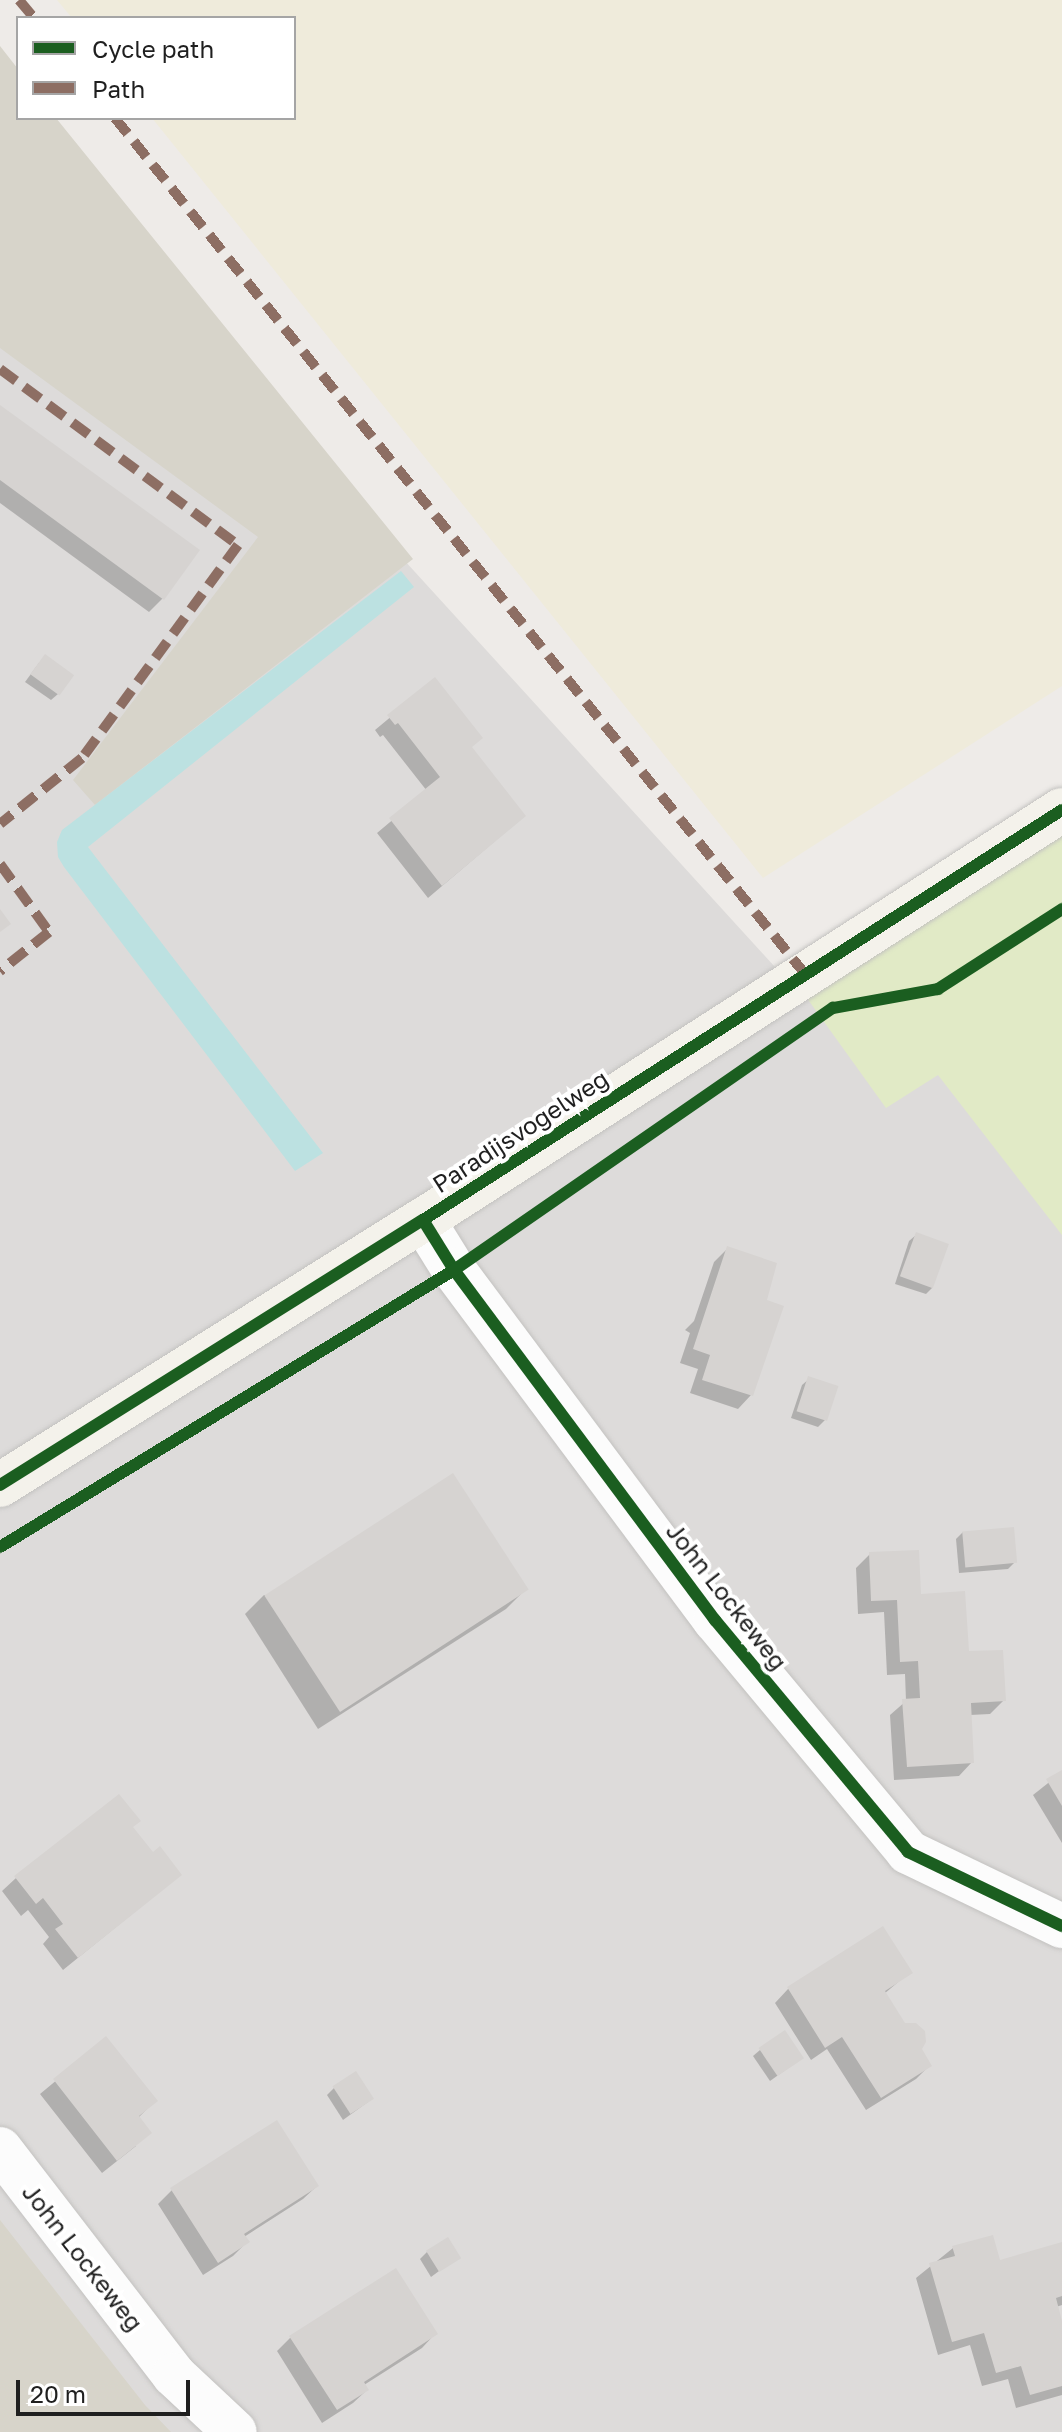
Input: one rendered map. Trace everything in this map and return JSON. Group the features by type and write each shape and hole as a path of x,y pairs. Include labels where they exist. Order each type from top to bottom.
{"street":[{"name":"Paradijsvogelweg","path":"0,1485 423,1220 1062,810"},
{"name":"John Lockeweg","path":"423,1220 454,1270 715,1620 908,1852 1062,1926"},
{"name":"John Lockeweg","path":"0,2149 174,2375 235,2432"}],"shaded area":[{"path":"57,0 1062,0 1062,686 763,878 154,120 296,120 296,16 70,16"},
{"path":"0,46 16,66 16,120 58,120 413,559 95,805 73,780 258,537 0,348"},
{"path":"0,56 16,120 20,120 394,549 805,1000 1062,840 1062,2432 0,2432"},
{"path":"0,2220 145,2405 171,2432 0,2432"}],"green space":[{"path":"1062,828 1062,1235 938,1075 886,1108 804,994"}],"water":[{"path":"401,571 414,587 88,847 323,1153 295,1171 64,867 58,857 57,842 62,830"}],"building":[{"path":"0,405 200,550 164,600 0,480"},
{"path":"45,654 74,675 59,695 30,674"},
{"path":"435,677 483,738 472,747 526,816 442,886 389,818 440,777 398,723 395,725 387,715"},
{"path":"0,909 11,924 0,932"},
{"path":"916,1232 949,1244 933,1288 900,1276"},
{"path":"727,1246 777,1263 767,1300 784,1306 753,1396 702,1380 710,1355 693,1349"},
{"path":"808,1376 838,1386 827,1421 797,1411"},
{"path":"453,1473 529,1590 340,1712 264,1596"},
{"path":"1014,1527 1017,1563 965,1567 962,1532"},
{"path":"919,1550 921,1594 965,1591 969,1651 1003,1650 1006,1701 971,1703 974,1763 907,1767 902,1699 920,1698 918,1661 900,1662 897,1600 871,1601 869,1552"},
{"path":"1062,1770 1062,1806 1046,1779"},
{"path":"119,1794 141,1821 133,1827 153,1852 160,1846 182,1875 78,1958 55,1929 63,1924 43,1898 36,1904 14,1876"},
{"path":"883,1926 913,1973 885,1991 905,2023 916,2023 925,2031 926,2042 922,2049 932,2066 881,2098 842,2037 825,2048 787,1987"},
{"path":"785,2030 804,2058 777,2076 758,2048"},
{"path":"106,2036 158,2101 139,2116 152,2133 117,2161 53,2079"},
{"path":"356,2071 374,2099 350,2114 333,2086"},
{"path":"277,2120 319,2186 244,2234 250,2242 218,2263 170,2188"},
{"path":"993,2235 1000,2260 1062,2242 1062,2296 1056,2298 1062,2321 1062,2386 1030,2395 1021,2366 996,2373 984,2333 952,2342 929,2263 955,2256 952,2246"},
{"path":"448,2237 461,2258 439,2272 426,2251"},
{"path":"396,2268 438,2334 364,2382 369,2390 337,2410 289,2336"}],"marked path":[{"path":"19,0 32,16"},
{"path":"117,120 805,974"},
{"path":"0,369 238,545 82,758 0,824"},
{"path":"0,864 49,932 0,971"}],"cycle path":[{"path":"0,1485 423,1220 1062,810"},
{"path":"0,1547 454,1270 833,1008 938,989 1062,909"},
{"path":"423,1220 454,1270 715,1620 908,1852 1062,1926"}]}
